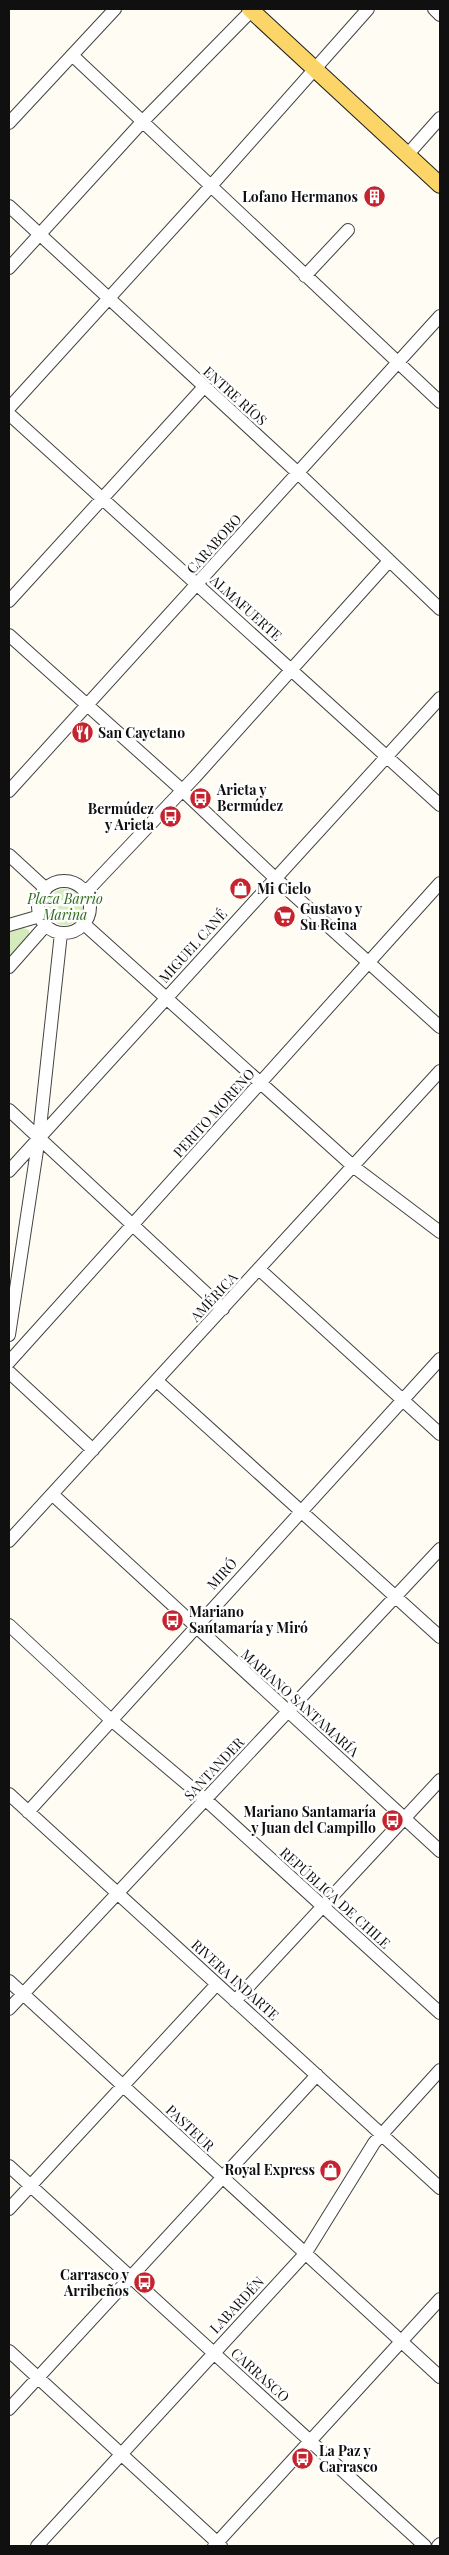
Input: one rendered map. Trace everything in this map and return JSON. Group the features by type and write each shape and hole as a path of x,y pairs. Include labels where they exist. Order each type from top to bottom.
{"main road":[{"path":"251,10 440,185"}],"street":[{"path":"9,408 210,187 368,9"},
{"path":"434,9 440,14"},
{"path":"9,268 143,121 251,10"},
{"path":"9,122 72,55 107,11"},
{"path":"72,55 440,402"},
{"path":"408,154 440,118"},
{"name":"ENTRE RÍOS","path":"9,206 298,473 440,609"},
{"path":"305,276 348,230"},
{"name":"CARABOBO","path":"9,791 440,316"},
{"path":"9,601 204,388"},
{"name":"ALMAFUERTE","path":"9,414 292,668 440,805"},
{"path":"86,892 182,790 389,561"},
{"path":"9,635 182,790 275,878 440,1028"},
{"name":"MIGUEL CANÉ","path":"9,1171 440,698"},
{"path":"9,855 46,889"},
{"path":"9,925 44,922 61,933 74,931 84,924 90,910 86,892 72,882 63,881 46,889 40,900 44,922 9,967"},
{"name":"PERITO MORENO","path":"9,1362 440,883"},
{"path":"84,924 354,1167 440,1232"},
{"path":"9,1335 39,1137 61,933"},
{"name":"AMÉRICA","path":"9,1541 260,1270 440,1071"},
{"path":"9,1110 223,1309"},
{"path":"260,1270 440,1434"},
{"name":"MIRÓ","path":"28,1812 110,1719 440,1359"},
{"path":"9,1372 93,1450"},
{"path":"157,1381 301,1509 440,1637"},
{"name":"MARIANO SANTAMARÍA","path":"52,1494 194,1627 440,1851"},
{"name":"SANTANDER","path":"9,2009 440,1549"},
{"name":"REPÚBLICA DE CHILE","path":"9,1625 110,1719 206,1800 322,1908 440,2013"},
{"path":"235,2000 440,1780"},
{"name":"RIVERA INDARTE","path":"10,1797 440,2188"},
{"name":"PASTEUR","path":"9,1981 440,2377"},
{"path":"9,2209 217,1984"},
{"name":"LABARDÉN","path":"36,2546 305,2254 382,2134 440,2070"},
{"path":"9,2409 317,2075"},
{"name":"CARRASCO","path":"9,2166 424,2546"},
{"path":"9,2351 218,2545 310,2441 440,2300"}],"green space":[{"name":"Plaza Barrio Marina","path":"65,889 78,894 83,907 78,920 65,925 52,920 47,907 52,894"},
{"path":"21,927 29,930 29,936 9,960 9,931"}],"place":[{"name":"Lofano Hermanos","path":"374,197"},
{"name":"San Cayetano","path":"82,733"},
{"name":"Arieta y Bermúdez","path":"201,798"},
{"name":"Bermúdez y Arieta","path":"170,817"},
{"name":"Mi Cielo","path":"241,889"},
{"name":"Gustavo y Su Reina","path":"284,917"},
{"name":"Mariano Santamaría y Miró","path":"173,1620"},
{"name":"Mariano Santamaría y Juan del Campillo","path":"392,1820"},
{"name":"Royal Express","path":"331,2170"},
{"name":"Carrasco y Arribeños","path":"145,2283"},
{"name":"La Paz y Carrasco","path":"303,2459"}]}
